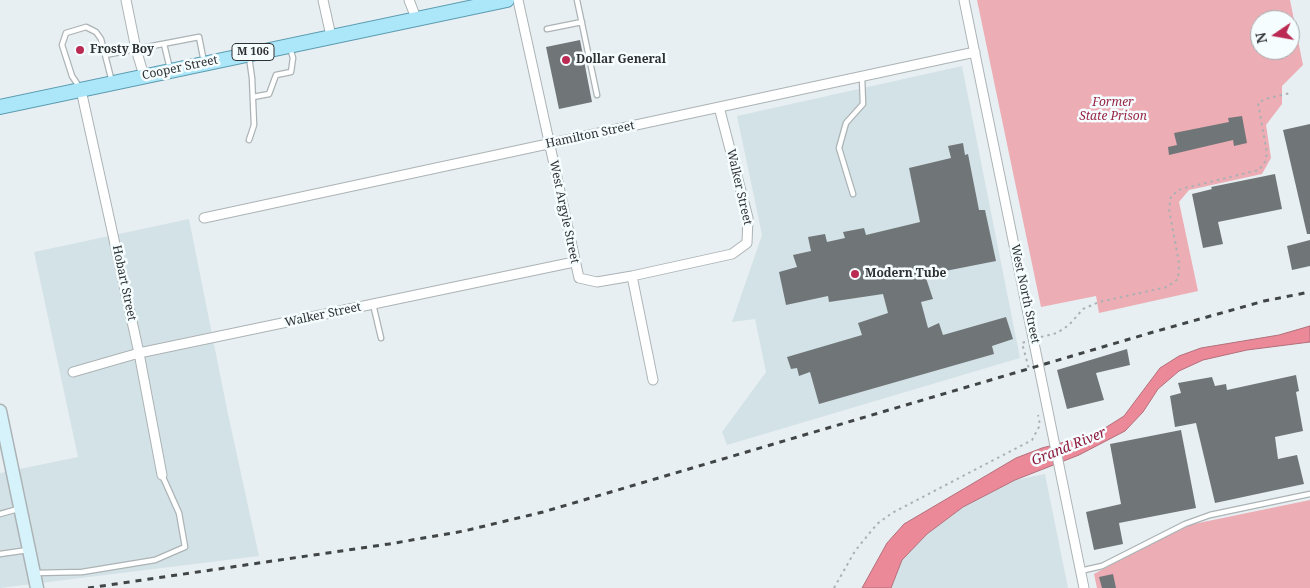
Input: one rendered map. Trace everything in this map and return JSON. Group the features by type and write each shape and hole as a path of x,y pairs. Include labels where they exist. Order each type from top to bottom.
{"main road":[{"name":"Cooper Street","path":"0,107 507,0"}],"street":[{"path":"126,0 136,49 144,76"},
{"path":"323,0 331,36"},
{"path":"409,0 416,18"},
{"name":"West Argyle Street","path":"518,0 579,278"},
{"name":"West North Street","path":"964,0 1084,588"},
{"name":"Hamilton Street","path":"204,218 975,52"},
{"name":"Hobart Street","path":"81,90 139,353 162,476"},
{"name":"Walker Street","path":"579,278 597,282 632,276 732,254 747,243 748,218 720,108"},
{"name":"Walker Street","path":"73,372 139,353 574,262"},
{"path":"632,276 653,380"},
{"path":"0,411 37,588"}],"lane":[{"path":"577,0 597,95"},
{"path":"546,29 582,22"},
{"path":"81,90 66,60 62,45 64,37 70,30 86,27 96,32 101,39 112,83"},
{"path":"106,55 199,37 205,63"},
{"path":"164,44 170,70"},
{"path":"253,97 269,94 276,75 291,72 293,58 290,45"},
{"path":"248,54 254,125 249,140"},
{"path":"853,194 839,148 846,123 863,104 862,77"},
{"path":"374,304 381,338"},
{"path":"34,573 82,572 155,560 184,547 179,513 162,476"},
{"path":"1080,570 1102,566 1185,524 1210,515 1310,494"},
{"path":"0,514 20,508"},
{"path":"0,554 29,550"}],"path":[{"path":"1047,336 1057,333 1069,325 1083,309 1098,302 1166,287 1178,279 1179,263 1168,209 1171,196 1181,189 1259,170 1265,162 1267,152 1258,103 1265,99 1290,93"},
{"path":"1022,342 1029,370"},
{"path":"834,588 854,551 877,524 892,513 1032,440 1040,425 1036,407"}],"shaded area":[{"path":"962,66 1020,358 727,445 722,432 766,372 755,319 732,322 762,235 737,116"},
{"path":"189,219 259,556 0,588 0,473 78,457 34,252"},
{"path":"1045,474 1068,588 891,588 902,560 927,534 963,507 1015,480"}],"green space":[{"name":"Former State Prison","path":"977,0 1290,0 1292,10 1250,10 1250,60 1300,60 1300,50 1303,65 1282,86 1282,104 1266,125 1271,158 1262,174 1189,190 1179,202 1198,291 1099,313 1096,296 1041,307"},
{"path":"1310,500 1310,588 1097,588 1094,574 1179,527"}],"water":[{"name":"Grand River","path":"1310,326 1310,342 1247,350 1203,360 1179,371 1158,389 1143,412 1125,431 1079,455 1015,480 963,507 927,534 902,560 891,588 862,588 887,543 904,524 1016,458 1105,428 1124,416 1160,368 1179,356 1201,348 1279,335"}],"building":[{"path":"580,40 592,102 559,109 546,47"},
{"path":"1242,116 1247,143 1234,146 1233,140 1169,155 1168,147 1177,145 1174,133 1229,122 1228,118"},
{"path":"1310,124 1310,234 1307,234 1283,130"},
{"name":"Modern Tube","path":"963,143 965,155 968,154 979,210 985,210 996,261 925,275 933,299 921,302 928,328 939,323 943,335 1006,317 1013,339 992,346 994,354 819,404 810,372 799,376 797,368 791,369 787,357 862,335 858,323 888,313 883,294 829,302 828,296 786,305 779,272 797,267 793,255 811,251 808,237 825,234 827,242 845,238 843,232 864,228 866,235 920,222 909,168 951,158 948,146"},
{"path":"1275,174 1282,209 1218,222 1223,244 1203,248 1192,194 1212,189 1211,187"},
{"path":"1310,240 1310,266 1292,270 1287,246"},
{"path":"1127,349 1130,365 1096,373 1104,400 1067,409 1057,370"},
{"path":"1296,375 1299,391 1296,392 1303,431 1275,437 1278,459 1297,455 1304,484 1215,503 1196,423 1175,427 1170,396 1181,393 1178,383 1212,377 1215,386 1226,384 1227,390"},
{"path":"1181,430 1196,508 1119,523 1123,544 1094,550 1086,512 1121,504 1110,444"},
{"path":"1113,574 1116,588 1102,588 1099,577"}],"railway":[{"path":"88,588 389,544 464,531 543,512 1150,333 1264,301 1310,292"}],"place":[{"name":"Frosty Boy","path":"80,50"},
{"name":"Dollar General","path":"566,60"},
{"name":"Modern Tube","path":"855,274"}]}
